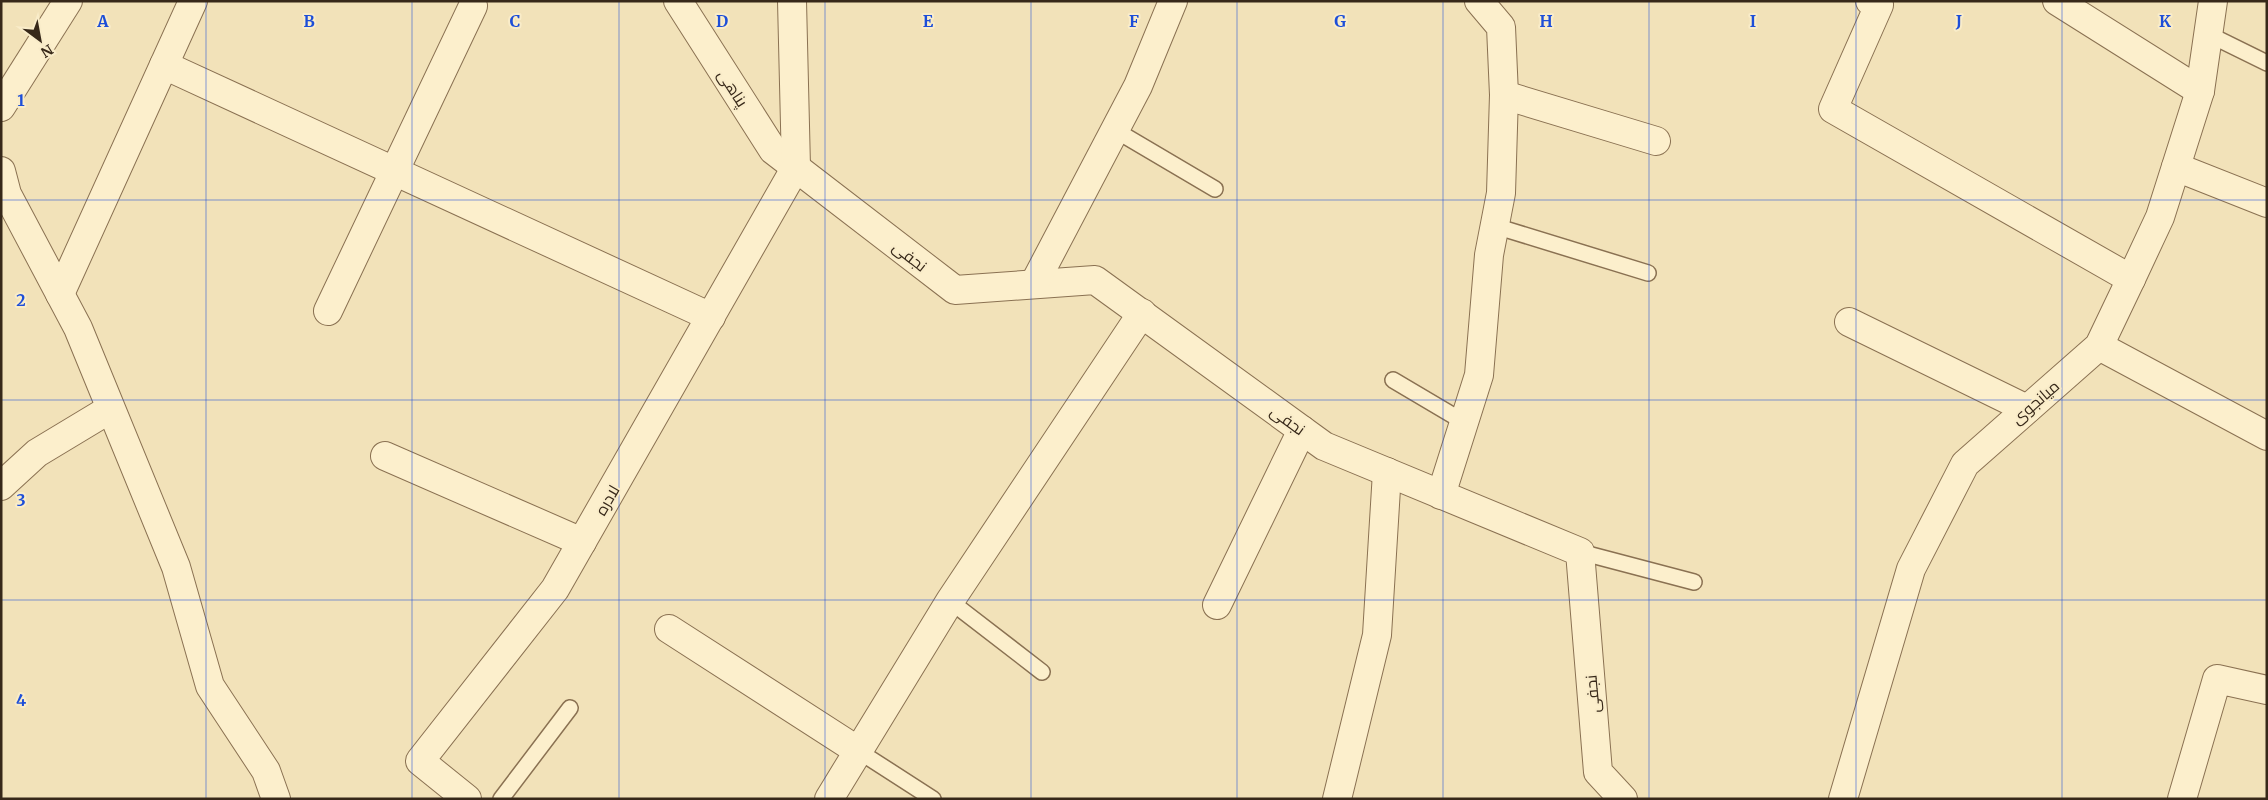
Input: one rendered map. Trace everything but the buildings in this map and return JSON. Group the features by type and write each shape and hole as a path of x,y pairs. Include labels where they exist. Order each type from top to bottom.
{"street":[{"path":"1,107 68,1"},
{"path":"60,294 193,1"},
{"name":"پناهی","path":"678,1 773,150 796,167"},
{"path":"792,1 796,167"},
{"path":"1034,284 1138,86 1173,1"},
{"path":"1441,494 1479,375 1489,255 1501,193 1504,95 1501,26 1480,1"},
{"path":"1870,1 1879,5 1833,109 2131,279"},
{"path":"2057,1 2200,91"},
{"name":"میانجوی","path":"1843,799 1911,569 1965,464 2099,346 2160,217 2200,91 2214,1"},
{"path":"328,311 473,6"},
{"path":"164,65 711,317"},
{"path":"1504,95 1656,141"},
{"name":"نجفی","path":"796,167 956,290 1095,280 1324,446 1580,552 1598,772 1623,799"},
{"name":"لادره","path":"467,799 420,761 555,590 796,167"},
{"path":"2176,167 2267,203"},
{"path":"1,171 7,194 78,328 176,567 210,686 266,771 276,799"},
{"path":"829,799 860,752 950,601 1142,313"},
{"path":"1849,322 2027,409"},
{"path":"2099,346 2267,436"},
{"path":"1,486 37,453 110,409"},
{"path":"1218,605 1302,430"},
{"path":"385,456 582,542"},
{"path":"1337,799 1377,635 1387,472"},
{"path":"669,629 860,752"},
{"path":"2182,799 2218,679 2267,690"}],"lane":[{"path":"2208,34 2267,63"},
{"path":"1115,130 1215,189"},
{"path":"1495,226 1648,273"},
{"path":"1393,380 1464,422"},
{"path":"1580,552 1694,582"},
{"path":"950,601 1042,672"},
{"path":"501,799 570,708"},
{"path":"860,752 933,799"}]}
